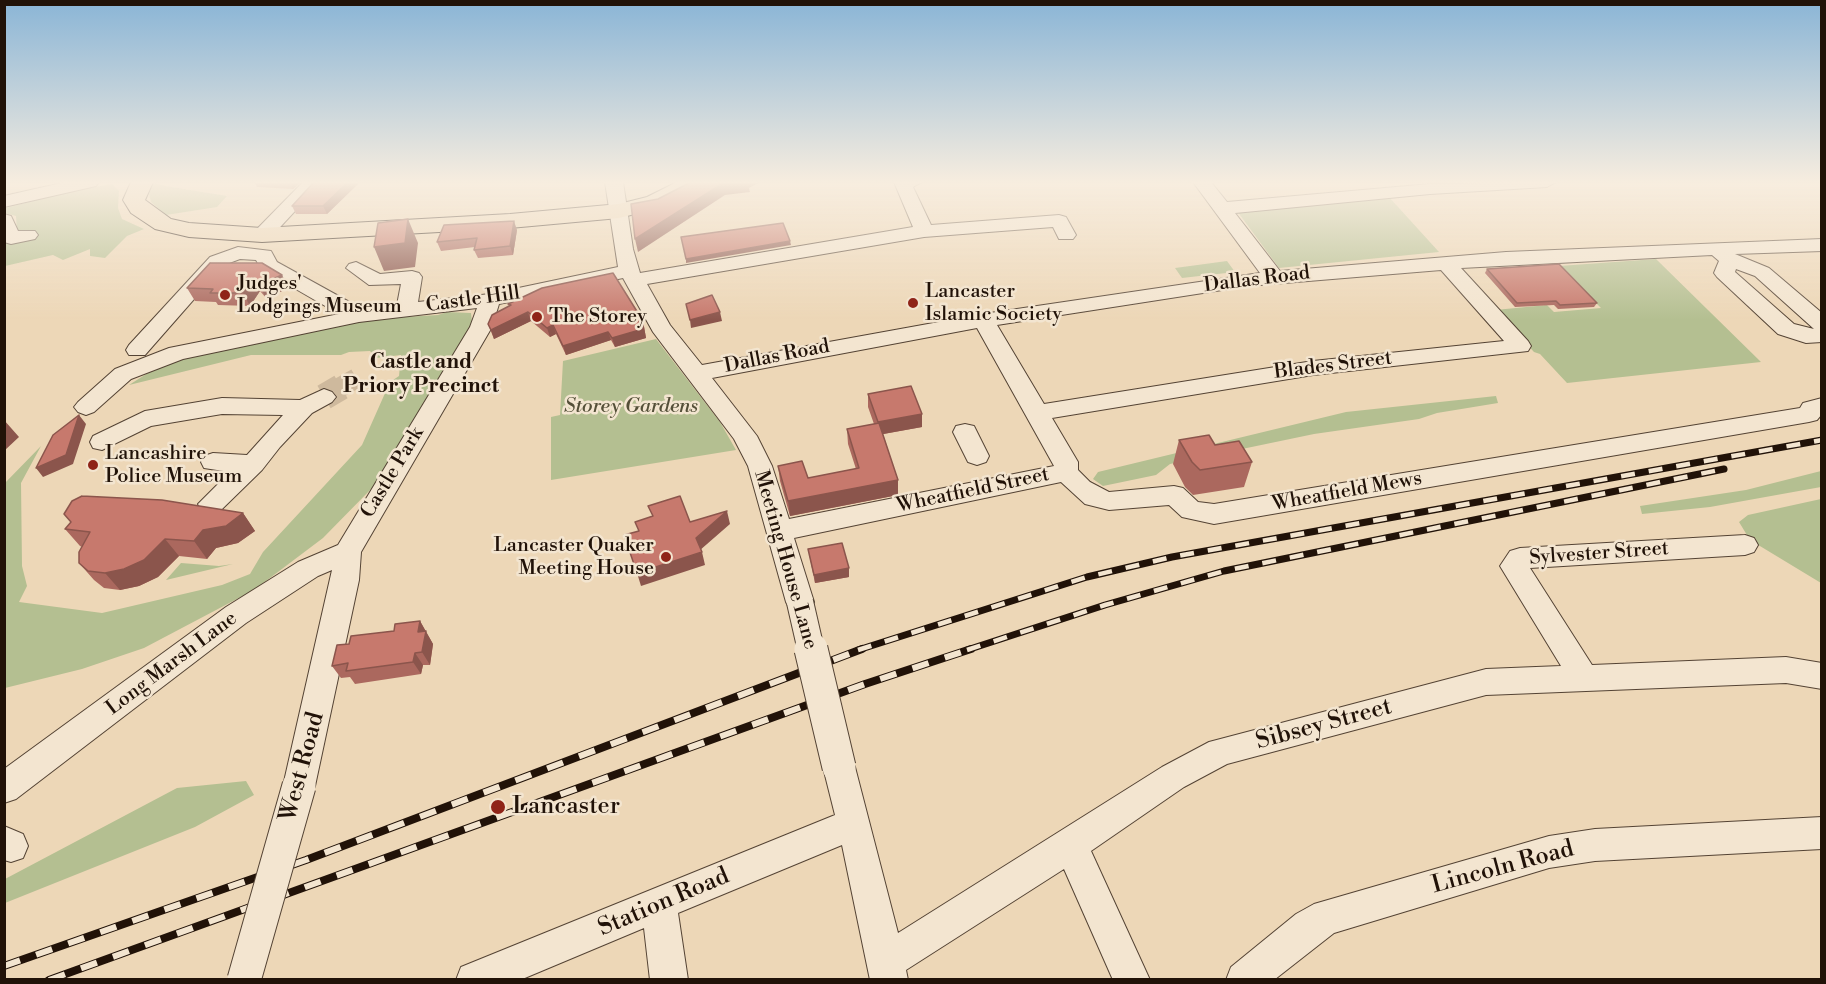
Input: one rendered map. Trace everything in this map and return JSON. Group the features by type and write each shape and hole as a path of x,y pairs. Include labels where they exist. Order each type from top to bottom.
{"main road":[{"path":"180,228 262,235 391,228"}],"street":[{"path":"7,228 11,238 28,235"},
{"path":"262,235 269,228"},
{"name":"Meeting House Lane","path":"620,228 622,249 631,275 661,327 744,436 760,466 800,602 872,895 887,971"},
{"name":"Castle Hill","path":"248,338 407,308 490,300 631,275 938,228"},
{"name":"Castle Hill","path":"1062,228 1066,236"},
{"path":"1238,228 1274,277"},
{"name":"Dallas Road","path":"698,373 983,320 1128,296 1274,277 1445,262 1723,254 1821,245"},
{"path":"248,338 137,350 209,269 226,256 246,252 264,255 268,265 359,316"},
{"path":"1821,325 1762,272 1723,254 1724,273 1786,329 1806,336 1821,335"},
{"name":"Blades Street","path":"1038,412 1313,368 1520,346 1445,262"},
{"path":"356,268 376,280 412,277 407,308"},
{"name":"Castle Park","path":"348,552 481,327 490,300"},
{"name":"Wheatfield Street","path":"780,531 1066,472 1066,462 983,320"},
{"path":"86,407 123,375 161,358 248,338"},
{"path":"102,442 145,419 222,406 314,403 271,441 253,464 212,504"},
{"name":"Wheatfield Mews","path":"1066,472 1081,488 1094,497 1109,501 1174,495 1191,510 1214,514 1635,434 1809,414 1811,409 1821,406"},
{"path":"965,432 994,488"},
{"path":"213,462 253,464"},
{"name":"Sylvester Street","path":"1583,677 1515,566 1520,558 1745,545"},
{"name":"West Road","path":"244,980 299,786 320,700 345,580 348,552"},
{"name":"Long Marsh Lane","path":"4,788 236,615 308,569 348,552"},
{"name":"Sibsey Street","path":"887,971 1173,777 1220,752 1486,682 1786,670 1821,676"},
{"name":"Station Road","path":"474,980 853,824"},
{"name":"Lincoln Road","path":"1245,980 1309,927 1327,917 1549,852 1595,845 1821,833"},
{"path":"1071,846 1132,980"},
{"path":"659,904 669,980"}],"green space":[{"path":"17,228 144,229 127,236 105,258 90,256 90,249 63,260 53,255 5,266 5,243 14,240"},
{"path":"1249,228 1417,228 1439,252 1279,268"},
{"path":"1656,259 1761,362 1567,383 1495,310 1547,305 1554,312 1601,308 1559,266"},
{"path":"1227,261 1235,272 1182,278 1175,268"},
{"path":"447,312 471,313 473,330 440,376 412,427 375,485 323,538 254,590 144,648 82,669 5,688 4,484 41,446 21,483 22,566 27,586 19,602 102,613 222,585 250,574 263,552 362,445 390,382 399,376 401,355 376,358 370,351 349,352 341,355 251,355 129,385 162,364 315,328 385,318 438,315"},
{"name":"Storey Gardens","path":"656,339 720,422 736,450 551,480 551,417 560,415 563,361"},
{"path":"1496,396 1498,403 1437,413 1419,419 1314,434 1170,464 1156,475 1103,486 1093,479 1098,472 1346,412"},
{"path":"1821,471 1821,487 1710,507 1642,514 1640,506 1746,490"},
{"path":"1821,499 1821,583 1750,540 1739,522 1748,515"},
{"path":"181,563 219,566 233,564 166,580"},
{"path":"246,781 254,795 195,827 5,903 5,879 177,788"}],"building":[{"path":"377,228 407,228 405,243 374,247"},
{"path":"443,228 513,228 510,246 474,250 477,238 437,242"},
{"path":"634,228 652,228 635,239"},
{"path":"747,228 785,228 790,241 686,259 681,237"},
{"path":"210,263 262,263 282,275 259,285 253,278 243,293 210,293 213,289 187,288"},
{"path":"1559,264 1597,303 1560,305 1556,301 1517,303 1487,269"},
{"name":"The Storey","path":"613,273 643,321 639,322 643,329 612,338 608,332 563,346 553,325 547,328 528,312 491,330 488,324 492,315 511,305 508,304 542,288"},
{"path":"712,295 720,312 690,320 686,304"},
{"path":"911,386 922,414 878,422 868,394"},
{"path":"79,415 66,455 36,468 53,435"},
{"path":"879,423 898,480 788,501 778,466 802,461 808,478 859,468 847,429"},
{"path":"1209,435 1215,445 1239,441 1252,462 1200,470 1192,462 1179,440"},
{"path":"82,496 162,500 243,513 226,526 203,530 194,541 165,539 144,560 124,569 105,573 88,571 79,563 79,552 90,532 65,529 71,522 64,514 72,501"},
{"name":"Lancaster Quaker Meeting House","path":"680,496 690,522 727,511 696,538 702,552 637,573 624,535 639,531 635,522 653,516 648,506"},
{"path":"842,543 849,568 814,575 808,549"},
{"path":"420,621 418,632 426,631 422,652 415,653 413,662 346,671 348,663 332,666 337,645 349,644 351,636 394,631 395,624"}],"tunnel":[{"path":"339,388 360,376"},
{"path":"324,397 341,387"}],"railway":[{"path":"858,650 1087,577 1172,557 1822,440"},
{"path":"967,650 1105,605 1224,571 1724,469"},
{"path":"4,966 306,860 862,649"},
{"path":"49,980 865,684 971,649"}],"place":[{"name":"Judges' Lodgings Museum","path":"225,295"},
{"name":"Lancaster Islamic Society","path":"913,303"},
{"name":"The Storey","path":"537,317"},
{"name":"Lancashire Police Museum","path":"93,465"},
{"name":"Lancaster Quaker Meeting House","path":"666,557"},
{"name":"Lancaster","path":"498,807"}],"district":[{"name":"Castle and Priory Precinct","path":"421,375"}]}
